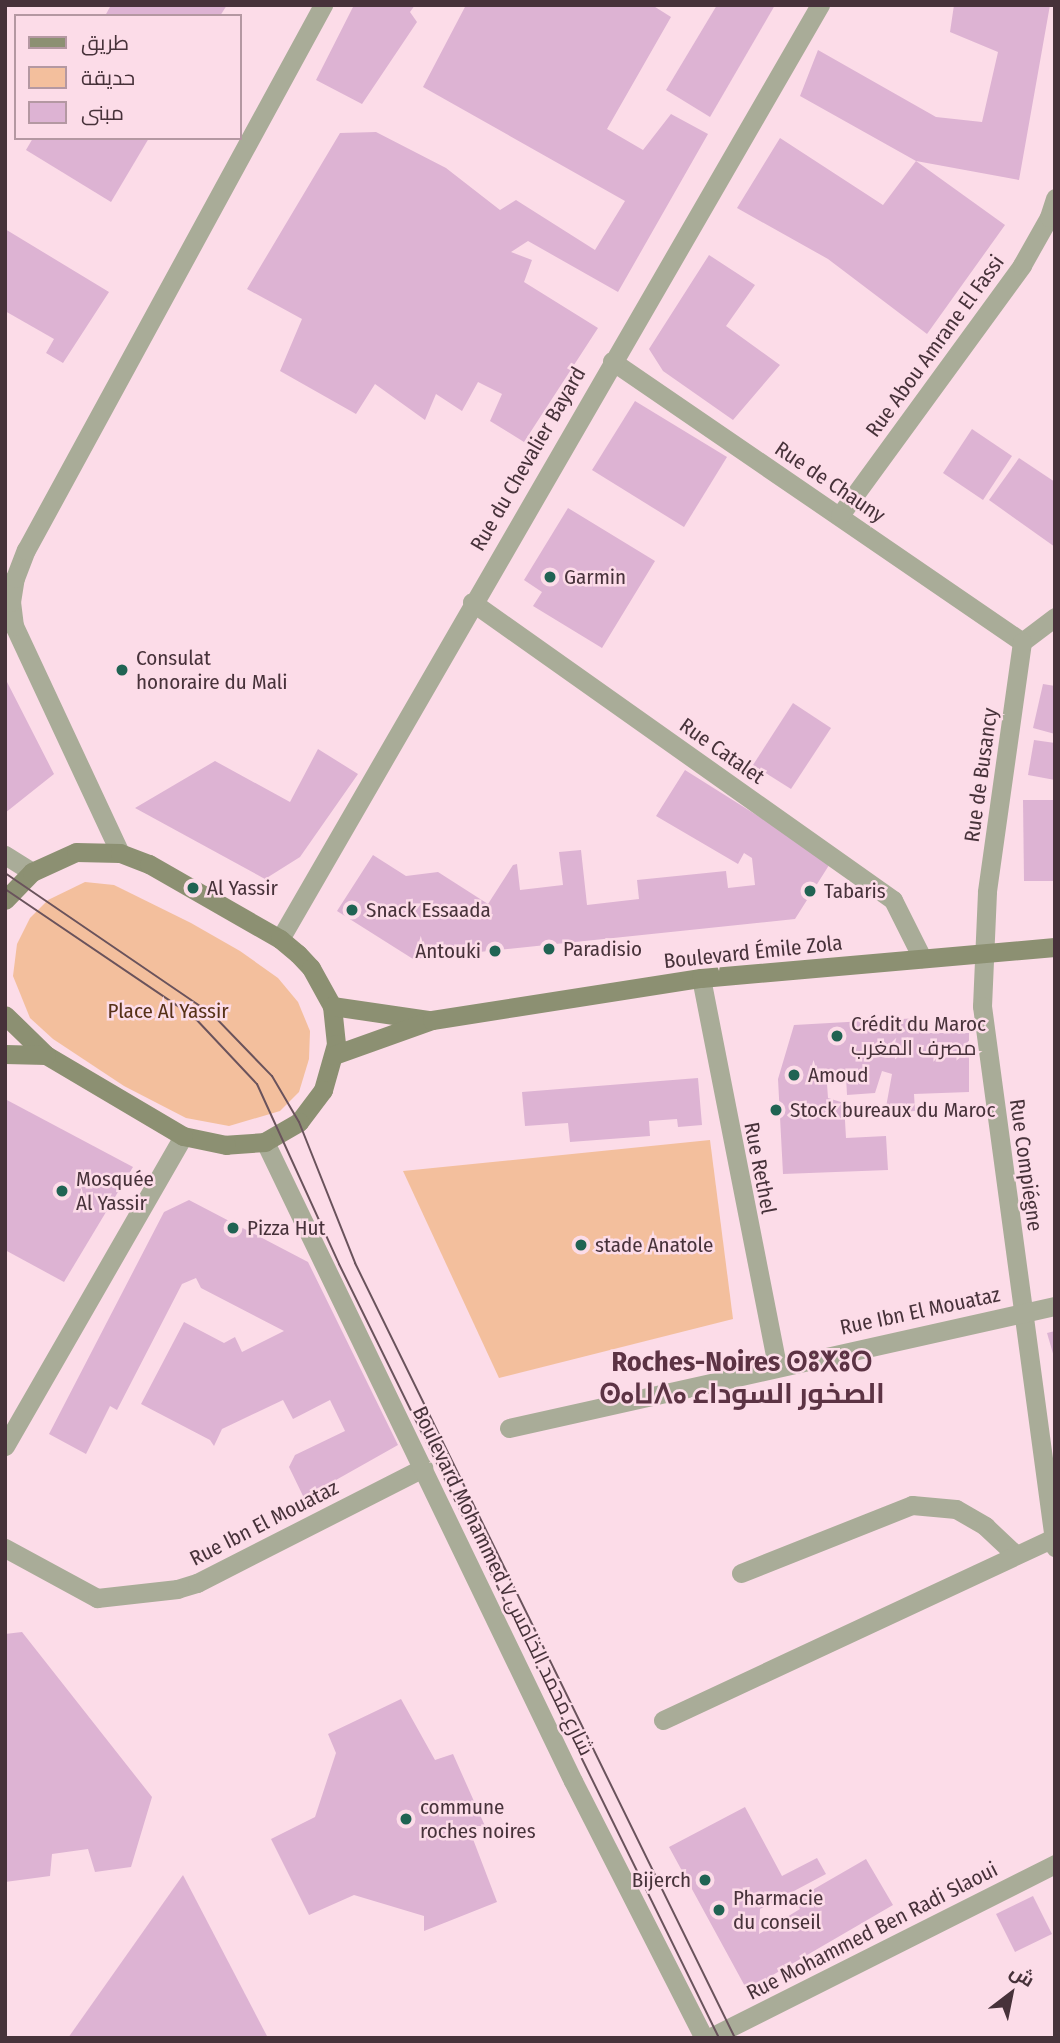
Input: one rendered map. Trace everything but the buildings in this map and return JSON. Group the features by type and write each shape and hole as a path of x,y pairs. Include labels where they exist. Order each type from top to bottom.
{"main road":[{"path":"5,900 32,872 76,852 120,853 149,864 280,939 311,968 332,1006 334,1055 314,1104 299,1122 265,1142 226,1145 183,1136 46,1055 5,1016"},
{"name":"Boulevard Émile Zola","path":"334,1055 432,1020 701,978 1055,947"},
{"name":"Boulevard Émile Zola","path":"332,1006 432,1020"},
{"path":"5,1054 46,1055"}],"street":[{"path":"120,853 14,626 11,602 15,579 26,550 323,5"},
{"name":"Rue du Chevalier Bayard","path":"280,939 472,602 820,5"},
{"name":"Rue Abou Amrane El Fassi","path":"840,515 1052,222 1055,198"},
{"name":"Rue de Chauny","path":"612,361 1023,642"},
{"name":"Rue Catalet","path":"472,602 893,900 922,958"},
{"path":"1023,642 1055,617"},
{"name":"Rue de Busancy","path":"982,955 1023,642"},
{"path":"5,855 32,872"},
{"name":"Rue Compiégne","path":"982,955 982,1006 1054,1543"},
{"name":"Rue Rethel","path":"701,978 776,1365"},
{"path":"5,1446 183,1136"},
{"name":"Boulevard Mohammed V شارع محمد الخامس","path":"265,1142 423,1468 706,2038"},
{"name":"Rue Ibn El Mouataz","path":"509,1428 776,1365 1055,1306"},
{"name":"Rue Ibn El Mouataz","path":"5,1548 97,1598 177,1590 197,1583 423,1468"},
{"path":"741,1573 912,1505 956,1509 985,1526 1016,1555"},
{"path":"663,1720 1016,1555 1054,1543"},
{"name":"Rue Mohammed Ben Radi Slaoui","path":"706,2038 1055,1864"}],"green space":[{"name":"Place Al Yassir","path":"85,882 114,885 191,923 240,951 278,978 298,1002 310,1031 309,1059 299,1092 280,1111 229,1126 186,1118 124,1086 53,1039 30,1018 13,976 17,944 30,918 48,900"},
{"name":"stade Anatole","path":"710,1140 733,1319 499,1378 403,1171"}],"tram line":[{"path":"5,873 213,1015 272,1076 299,1122 355,1263 735,2038"},
{"path":"5,889 194,1017 257,1084 339,1264 719,2038"}],"place":[{"name":"Garmin","path":"550,577"},
{"name":"Consulat honoraire du Mali","path":"122,670"},
{"name":"Al Yassir","path":"193,888"},
{"name":"Tabaris","path":"810,891"},
{"name":"Snack Essaada","path":"352,910"},
{"name":"Paradisio","path":"549,949"},
{"name":"Antouki","path":"495,951"},
{"name":"Crédit du Maroc مصرف المغرب","path":"837,1036"},
{"name":"Amoud","path":"794,1075"},
{"name":"Stock bureaux du Maroc","path":"776,1110"},
{"name":"Mosquée Al Yassir","path":"62,1191"},
{"name":"Pizza Hut","path":"233,1228"},
{"name":"stade Anatole","path":"581,1245"},
{"name":"commune roches noires","path":"406,1819"},
{"name":"Bijerch","path":"705,1880"},
{"name":"Pharmacie du conseil","path":"719,1910"}],"district":[{"name":"Roches-Noires ⵙⵓⵅⵓⵔ ⵙⴰⵡⴷⴰ الصخور السوداء","path":"742,1378"}]}
